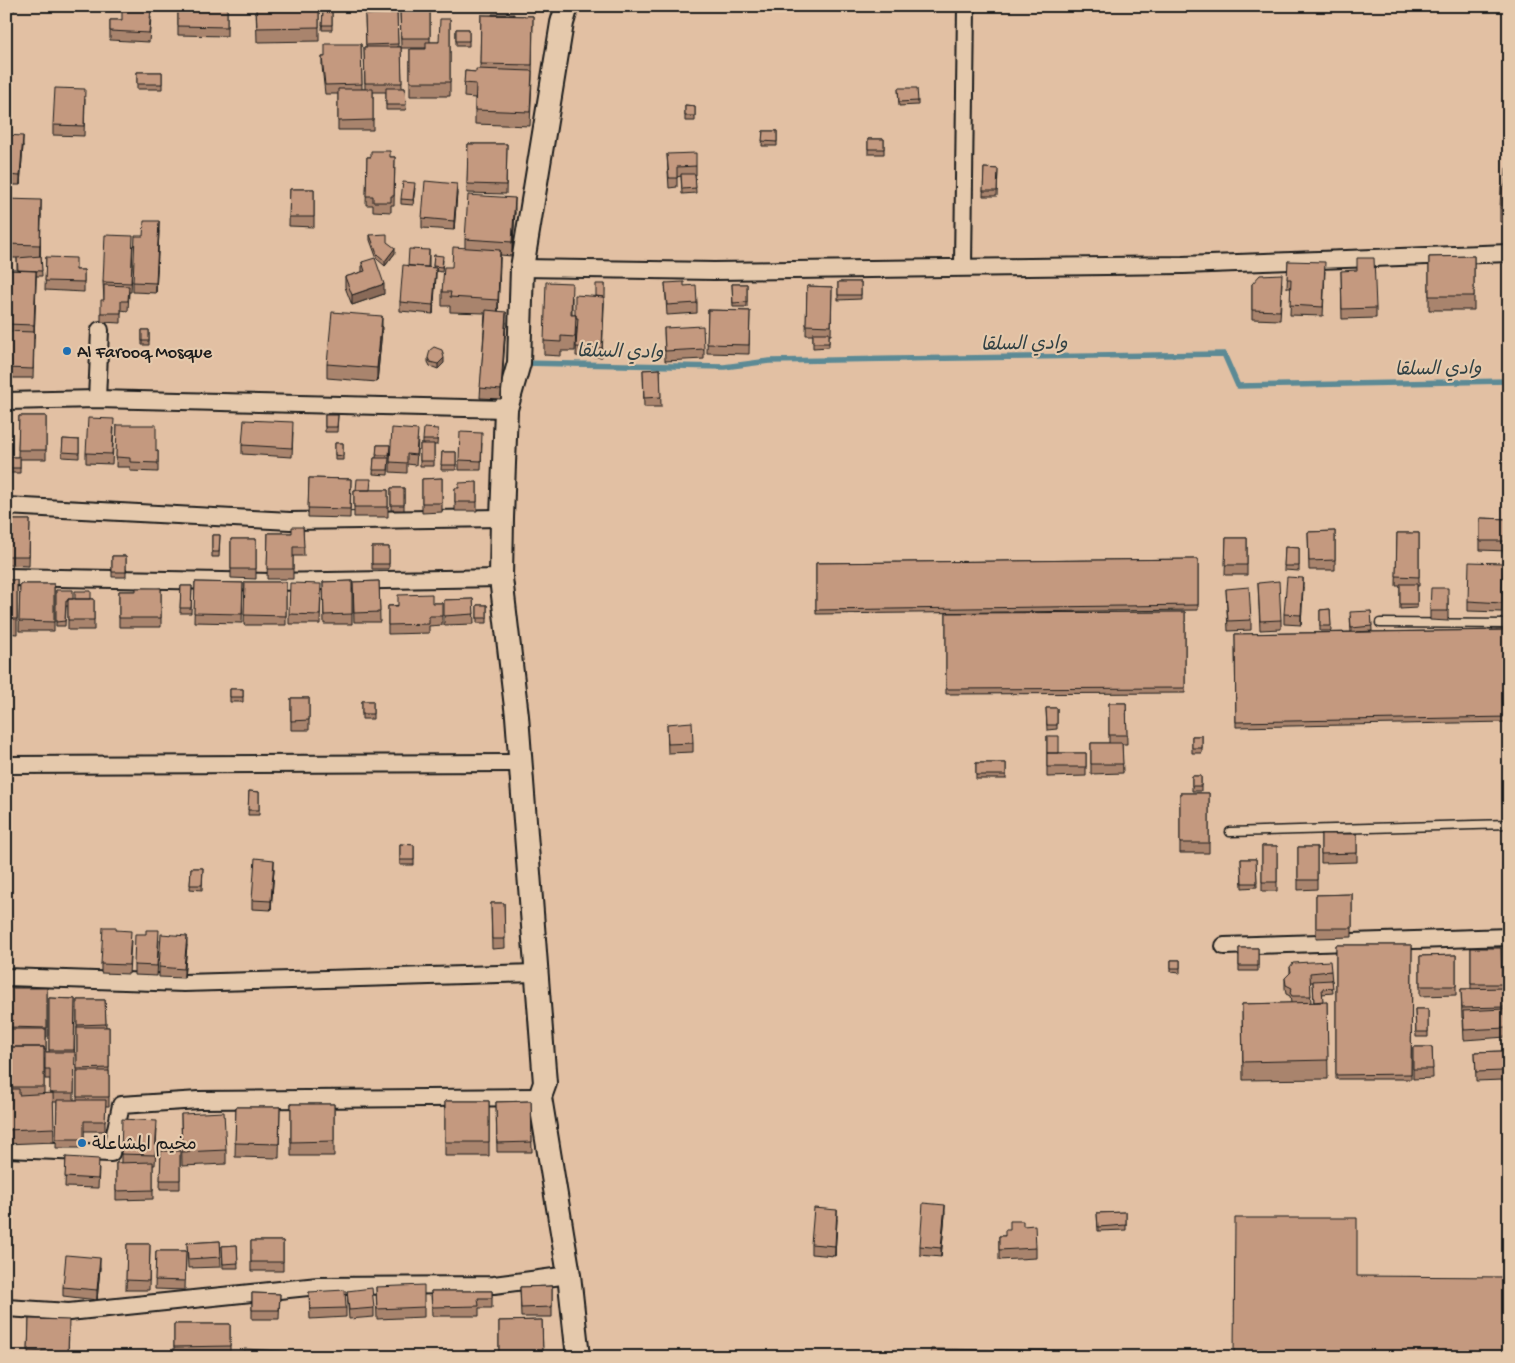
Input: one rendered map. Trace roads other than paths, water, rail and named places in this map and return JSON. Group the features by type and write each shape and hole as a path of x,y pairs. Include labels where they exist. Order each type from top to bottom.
{"street":[{"path":"567,6 562,23 529,196 522,268 519,363 506,409 501,578 520,764 545,1082 540,1097 569,1275 578,1357"},
{"path":"963,267 966,6"},
{"path":"522,268 714,271 1183,265 1509,252"},
{"path":"97,399 100,330"},
{"path":"6,400 97,399 506,409"},
{"path":"6,506 290,521 502,518"},
{"path":"6,577 270,582 501,578"},
{"path":"6,765 520,764"},
{"path":"1224,946 1509,937"},
{"path":"6,977 184,983 536,973"},
{"path":"6,1149 111,1153 121,1105 199,1100 540,1097"},
{"path":"6,1308 69,1312 318,1286 494,1285 569,1275"}],"lane":[{"path":"1380,623 1509,624"},
{"path":"1230,832 1509,824"}],"waterway":[{"name":"وادي السلقا","path":"522,363 724,367 769,361 1224,354 1238,386 1509,381"}],"place":[{"name":"Al Farooq Mosque","path":"67,351"},
{"name":"مخيم المشاعلة","path":"82,1143"}]}
